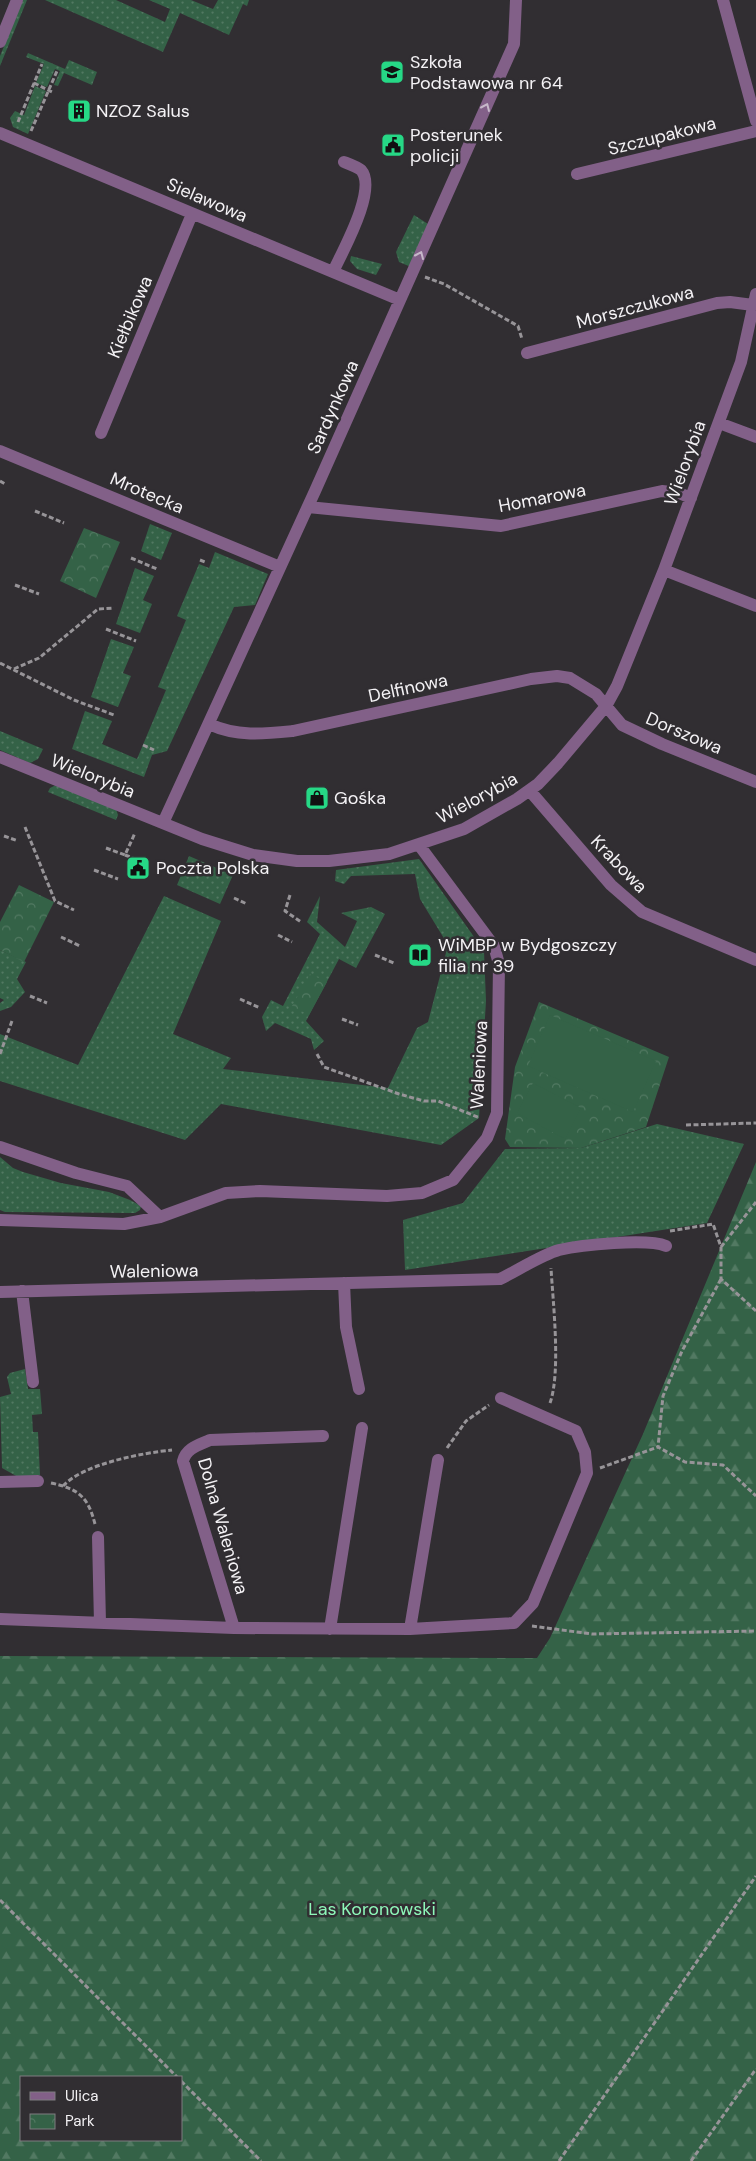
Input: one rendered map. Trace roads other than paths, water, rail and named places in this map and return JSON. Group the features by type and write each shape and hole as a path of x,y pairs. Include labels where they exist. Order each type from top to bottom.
{"street":[{"path":"0,42 17,0"},
{"name":"Sardynkowa","path":"163,824 308,507 514,44 516,0"},
{"path":"723,0 756,121"},
{"name":"Szczupakowa","path":"577,174 756,131"},
{"name":"Sielawowa","path":"1,136 26,143 400,300"},
{"path":"334,272 365,200 366,180 361,170 344,162"},
{"name":"Kiełbikowa","path":"101,434 192,214"},
{"name":"Morszczukowa","path":"527,353 716,304 755,300"},
{"name":"Wielorybia","path":"0,757 202,839 253,855 297,861 329,861 381,855 419,845 464,829 530,791 558,763 606,706 617,686 664,570 741,362 755,300"},
{"path":"719,423 756,437"},
{"name":"Mrotecka","path":"0,451 280,566"},
{"name":"Homarowa","path":"308,507 501,526 662,491 679,493 691,498"},
{"path":"664,570 756,606"},
{"name":"Delfinowa","path":"209,724 234,733 264,734 293,730 531,679 557,676 570,678 583,684 596,694 606,706"},
{"name":"Dorszowa","path":"606,706 622,725 662,744 756,782"},
{"name":"Krabowa","path":"530,791 612,885 642,912 756,960"},
{"name":"Waleniowa","path":"0,1220 124,1224 160,1217 202,1200 242,1191 354,1196 422,1193 453,1180 487,1138 497,1113 499,1087 499,964 494,946 419,845"},
{"path":"0,1147 76,1173 127,1186 160,1217"},
{"name":"Waleniowa","path":"0,1292 500,1279 558,1250 631,1242 658,1242 666,1246"},
{"path":"344,1283 346,1327 359,1389"},
{"path":"22,1291 33,1382"},
{"path":"0,1619 234,1628 330,1629 410,1629 514,1623 533,1603 587,1473 586,1452 576,1431 501,1398"},
{"path":"330,1629 362,1428"},
{"name":"Dolna Waleniowa","path":"234,1628 183,1462 189,1450 210,1440 323,1436"},
{"path":"410,1629 438,1460"},
{"path":"0,1482 38,1481"},
{"path":"98,1537 100,1623"}],"place":[{"name":"Szkoła Podstawowa nr 64","path":"392,72"},
{"name":"NZOZ Salus","path":"79,111"},
{"name":"Posterunek policji","path":"393,145"},
{"name":"Gośka","path":"317,798"},
{"name":"Poczta Polska","path":"138,868"},
{"name":"WiMBP w Bydgoszczy filia nr 39","path":"420,955"}],"park label":[{"name":"Las Koronowski","path":"372,1909"}]}
